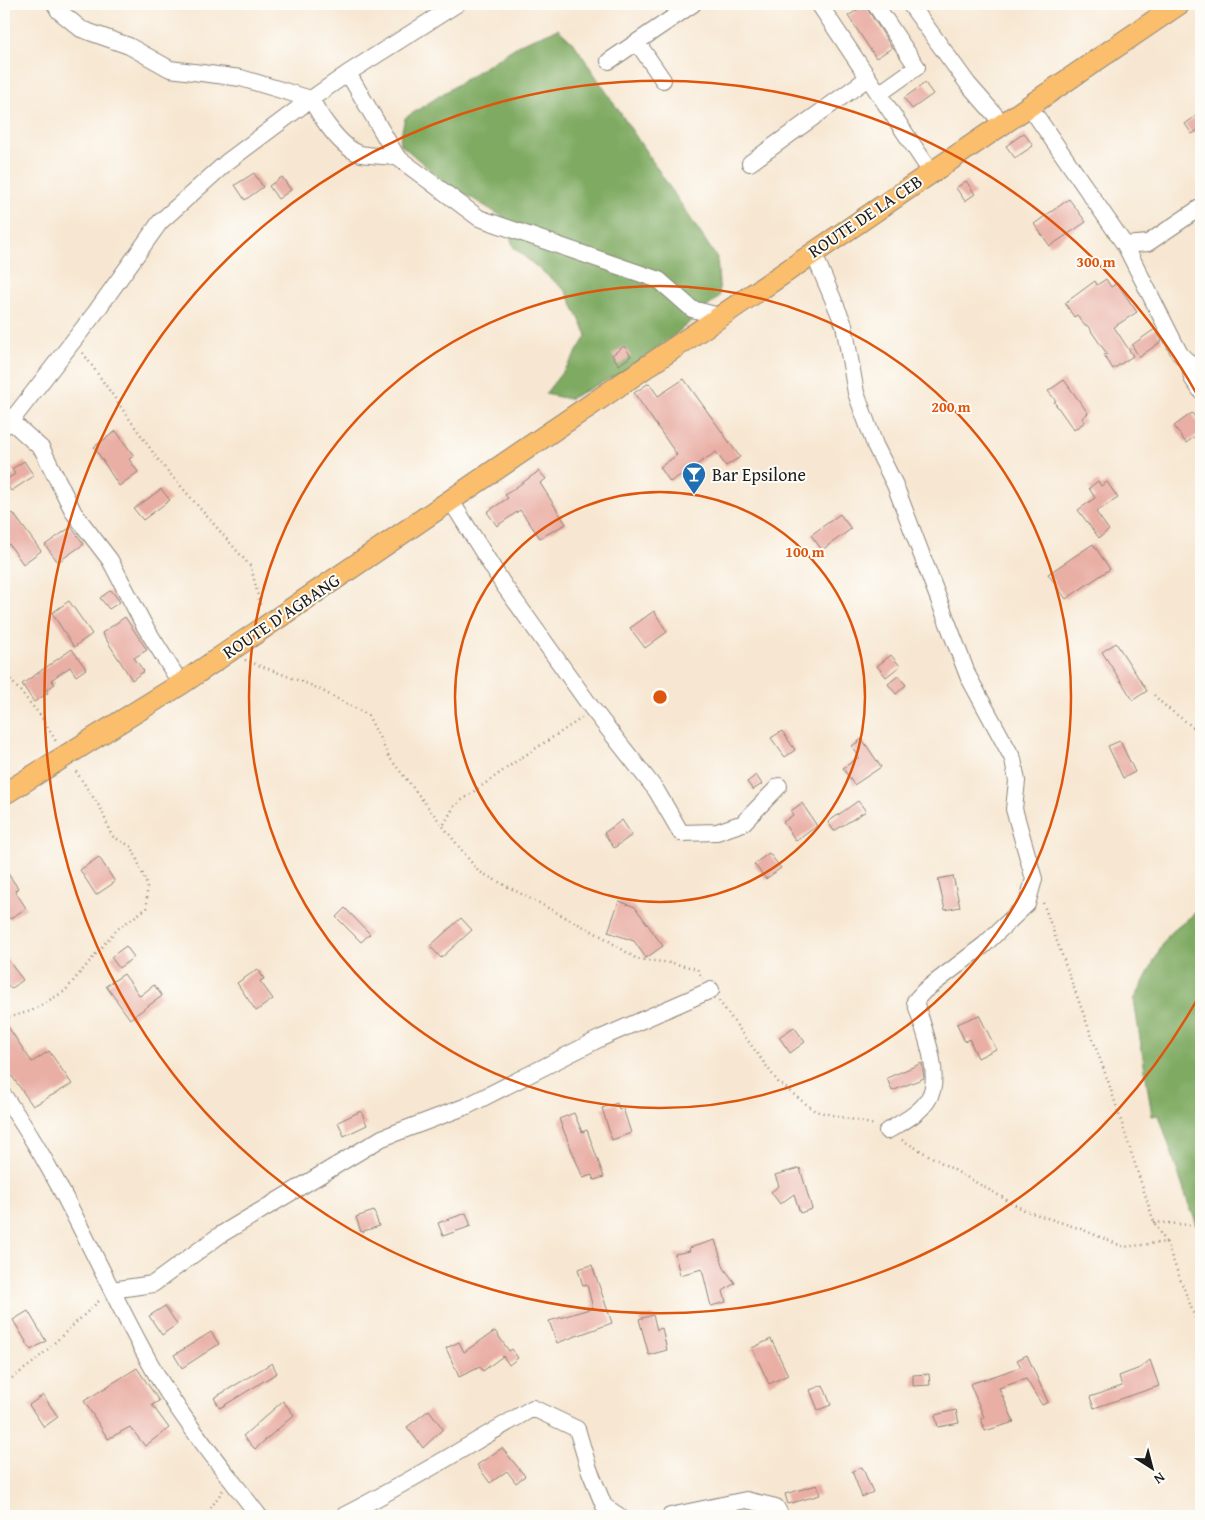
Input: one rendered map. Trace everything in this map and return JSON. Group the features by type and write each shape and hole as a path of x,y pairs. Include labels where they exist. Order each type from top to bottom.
{"main road":[{"name":"ROUTE DE LA CEB","path":"553,430 1179,4"},
{"name":"ROUTE D'AGBANG","path":"4,794 181,684 553,430"}],"street":[{"path":"55,4 59,11 80,29 129,46 170,69 241,78 311,99 318,114 340,141 359,154 396,156"},
{"path":"181,684 144,625 110,560 74,513 42,449 7,424 74,340 160,222 227,162 311,99 348,73 457,4"},
{"path":"609,61 693,4"},
{"path":"819,4 931,172"},
{"path":"875,4 917,67 879,94"},
{"path":"910,4 968,84 1003,124"},
{"path":"636,42 663,80"},
{"path":"348,73 396,156 479,218 659,280 692,309 719,316"},
{"path":"750,163 868,78"},
{"path":"1030,107 1125,245 1180,354 1190,364 1192,378 1201,391"},
{"path":"1125,245 1148,243 1201,207"},
{"path":"813,252 844,325 856,393 875,445 895,485 968,676 1013,758 1017,781 1014,809 1034,879 1027,904 984,945 924,991 915,1001 931,1058 934,1077 930,1098 908,1118 887,1131"},
{"path":"452,500 503,584 591,707 656,790 681,833 716,832 743,822 778,786"},
{"path":"112,1290 153,1284 220,1235 382,1138 468,1106 601,1038 711,990"},
{"path":"4,1096 23,1123 64,1196 152,1367 186,1421 259,1516"},
{"path":"343,1516 410,1482 454,1453 533,1408 577,1429 589,1470 604,1506 619,1516"},
{"path":"670,1516 746,1500 776,1507 781,1516"}],"path":[{"path":"74,340 114,401 159,461 251,567 266,626"},
{"path":"4,672 40,716 101,809 112,836 132,847 147,885 147,908 116,930 65,991 31,1011 4,1020"},
{"path":"1154,695 1167,708 1183,718 1201,734"},
{"path":"444,824 455,805 518,760 579,722 591,707"},
{"path":"1034,879 1108,1081 1154,1222 1166,1242"},
{"path":"1154,1222 1201,1226"},
{"path":"4,1384 34,1362 74,1322 112,1290"},
{"path":"205,1516 231,1479"}],"green space":[{"path":"558,29 575,45 717,258 720,296 676,334 625,371 569,399 545,394 571,361 587,335 566,291 514,248 503,217 442,180 399,143 405,118 522,43"},
{"path":"1201,908 1201,1234 1188,1203 1159,1115 1152,1116 1134,1000 1167,936"}],"building":[{"path":"865,5 892,48 876,58 848,16"},
{"path":"925,83 933,94 912,109 904,98"},
{"path":"1201,112 1201,128 1192,134 1185,124"},
{"path":"1024,133 1033,146 1015,158 1006,146"},
{"path":"254,173 263,187 245,200 235,185"},
{"path":"282,177 291,190 278,199 269,186"},
{"path":"966,181 975,194 965,201 956,188"},
{"path":"1069,199 1086,222 1050,246 1034,224"},
{"path":"1106,279 1111,287 1117,283 1137,312 1114,327 1133,356 1113,369 1104,355 1107,354 1087,325 1085,326 1077,315 1074,317 1065,303 1095,281 1097,285"},
{"path":"1155,329 1162,341 1139,357 1132,345"},
{"path":"624,346 631,356 619,365 612,355"},
{"path":"684,379 740,457 726,466 716,452 670,482 660,467 677,455 634,393 649,383 658,396"},
{"path":"1064,380 1088,413 1082,418 1085,422 1074,430 1048,391"},
{"path":"1192,413 1201,426 1201,432 1186,443 1174,426"},
{"path":"116,431 134,456 129,459 138,472 119,486 94,447"},
{"path":"24,461 34,476 11,491 4,481 15,474 12,469"},
{"path":"539,471 546,479 540,483 566,524 540,538 520,510 497,526 487,512 508,498 505,495"},
{"path":"1098,481 1101,486 1107,482 1118,498 1096,512 1109,530 1099,538 1078,510 1095,498 1089,488"},
{"path":"161,489 170,500 143,520 134,509"},
{"path":"13,513 41,551 23,564 9,544 4,548 4,521"},
{"path":"840,514 851,529 822,550 811,535"},
{"path":"71,527 84,544 58,562 45,545"},
{"path":"1093,544 1110,569 1066,599 1048,574"},
{"path":"111,590 120,602 109,609 100,598"},
{"path":"69,601 92,634 74,647 52,613"},
{"path":"654,611 667,632 645,648 630,628"},
{"path":"125,617 147,650 134,658 144,671 132,680 102,633"},
{"path":"1116,643 1147,691 1133,700 1102,652"},
{"path":"72,649 86,669 76,676 70,667 51,680 55,684 46,690 48,693 34,702 22,684"},
{"path":"891,655 900,666 886,677 877,666"},
{"path":"898,676 906,685 896,694 888,684"},
{"path":"782,731 795,750 785,757 771,738"},
{"path":"862,739 881,767 854,785 843,768 859,757 852,746"},
{"path":"1120,741 1135,772 1123,778 1108,746"},
{"path":"756,775 762,784 753,790 747,782"},
{"path":"858,801 866,811 834,831 828,822"},
{"path":"802,803 817,826 796,841 783,822 793,815 791,811"},
{"path":"622,820 632,835 614,848 604,833"},
{"path":"769,853 781,868 766,879 754,864"},
{"path":"99,857 115,882 96,895 80,870"},
{"path":"4,868 18,888 15,891 26,908 10,919 4,910"},
{"path":"953,876 960,907 945,910 938,879"},
{"path":"619,901 635,907 663,946 646,958 634,941 608,932"},
{"path":"345,908 370,934 361,942 336,917"},
{"path":"461,918 472,930 441,958 430,946"},
{"path":"126,946 134,957 119,968 111,957"},
{"path":"4,955 23,980 11,989 4,980"},
{"path":"258,969 264,979 260,981 273,999 256,1011 237,983"},
{"path":"124,974 140,996 154,985 162,996 130,1019 106,986"},
{"path":"979,1015 996,1049 978,1058 969,1039 965,1042 957,1024"},
{"path":"4,1021 32,1062 49,1051 72,1084 33,1106 4,1065"},
{"path":"794,1027 805,1042 790,1053 779,1037"},
{"path":"922,1063 924,1078 892,1091 887,1078"},
{"path":"617,1103 619,1110 623,1108 631,1133 612,1140 602,1108"},
{"path":"361,1111 367,1125 344,1136 338,1122"},
{"path":"574,1113 582,1132 587,1130 604,1177 594,1180 592,1175 583,1178 559,1119"},
{"path":"800,1168 812,1209 800,1213 794,1194 780,1204 771,1192 779,1186 775,1175"},
{"path":"374,1211 379,1226 361,1232 356,1217"},
{"path":"466,1213 471,1226 443,1236 438,1223"},
{"path":"715,1240 724,1268 735,1283 723,1291 726,1302 711,1306 702,1269 680,1275 675,1254 690,1251 689,1248"},
{"path":"592,1265 612,1323 557,1343 549,1321 593,1308 587,1285 583,1286 578,1269"},
{"path":"165,1306 177,1324 162,1335 149,1316"},
{"path":"28,1311 46,1341 31,1350 13,1320"},
{"path":"653,1315 657,1330 662,1328 667,1350 649,1355 639,1319"},
{"path":"495,1331 509,1351 512,1349 518,1358 509,1365 503,1356 483,1371 480,1367 459,1377 446,1348 459,1342 464,1352"},
{"path":"211,1332 219,1344 182,1368 174,1355"},
{"path":"771,1339 788,1375 769,1384 752,1348"},
{"path":"1027,1355 1048,1402 1042,1405 1026,1379 999,1388 1014,1422 985,1431 981,1418 984,1417 970,1384 1021,1367 1017,1360"},
{"path":"1150,1360 1159,1386 1094,1408 1090,1397 1122,1386 1119,1376 1140,1368"},
{"path":"272,1363 277,1373 220,1408 214,1398"},
{"path":"137,1368 159,1401 152,1405 169,1428 145,1446 130,1427 108,1439 84,1401"},
{"path":"929,1374 930,1385 913,1386 913,1375"},
{"path":"823,1385 831,1405 818,1410 810,1390"},
{"path":"43,1395 58,1417 44,1427 29,1405"},
{"path":"283,1401 294,1415 255,1449 243,1436"},
{"path":"429,1410 443,1429 423,1448 407,1427"},
{"path":"956,1410 959,1423 938,1427 935,1415"},
{"path":"502,1448 525,1476 516,1483 507,1471 490,1483 477,1465"},
{"path":"862,1467 873,1492 862,1497 852,1471"},
{"path":"817,1485 820,1495 788,1504 785,1494"}],"place":[{"name":"Bar Epsilone","path":"694,495"}]}
